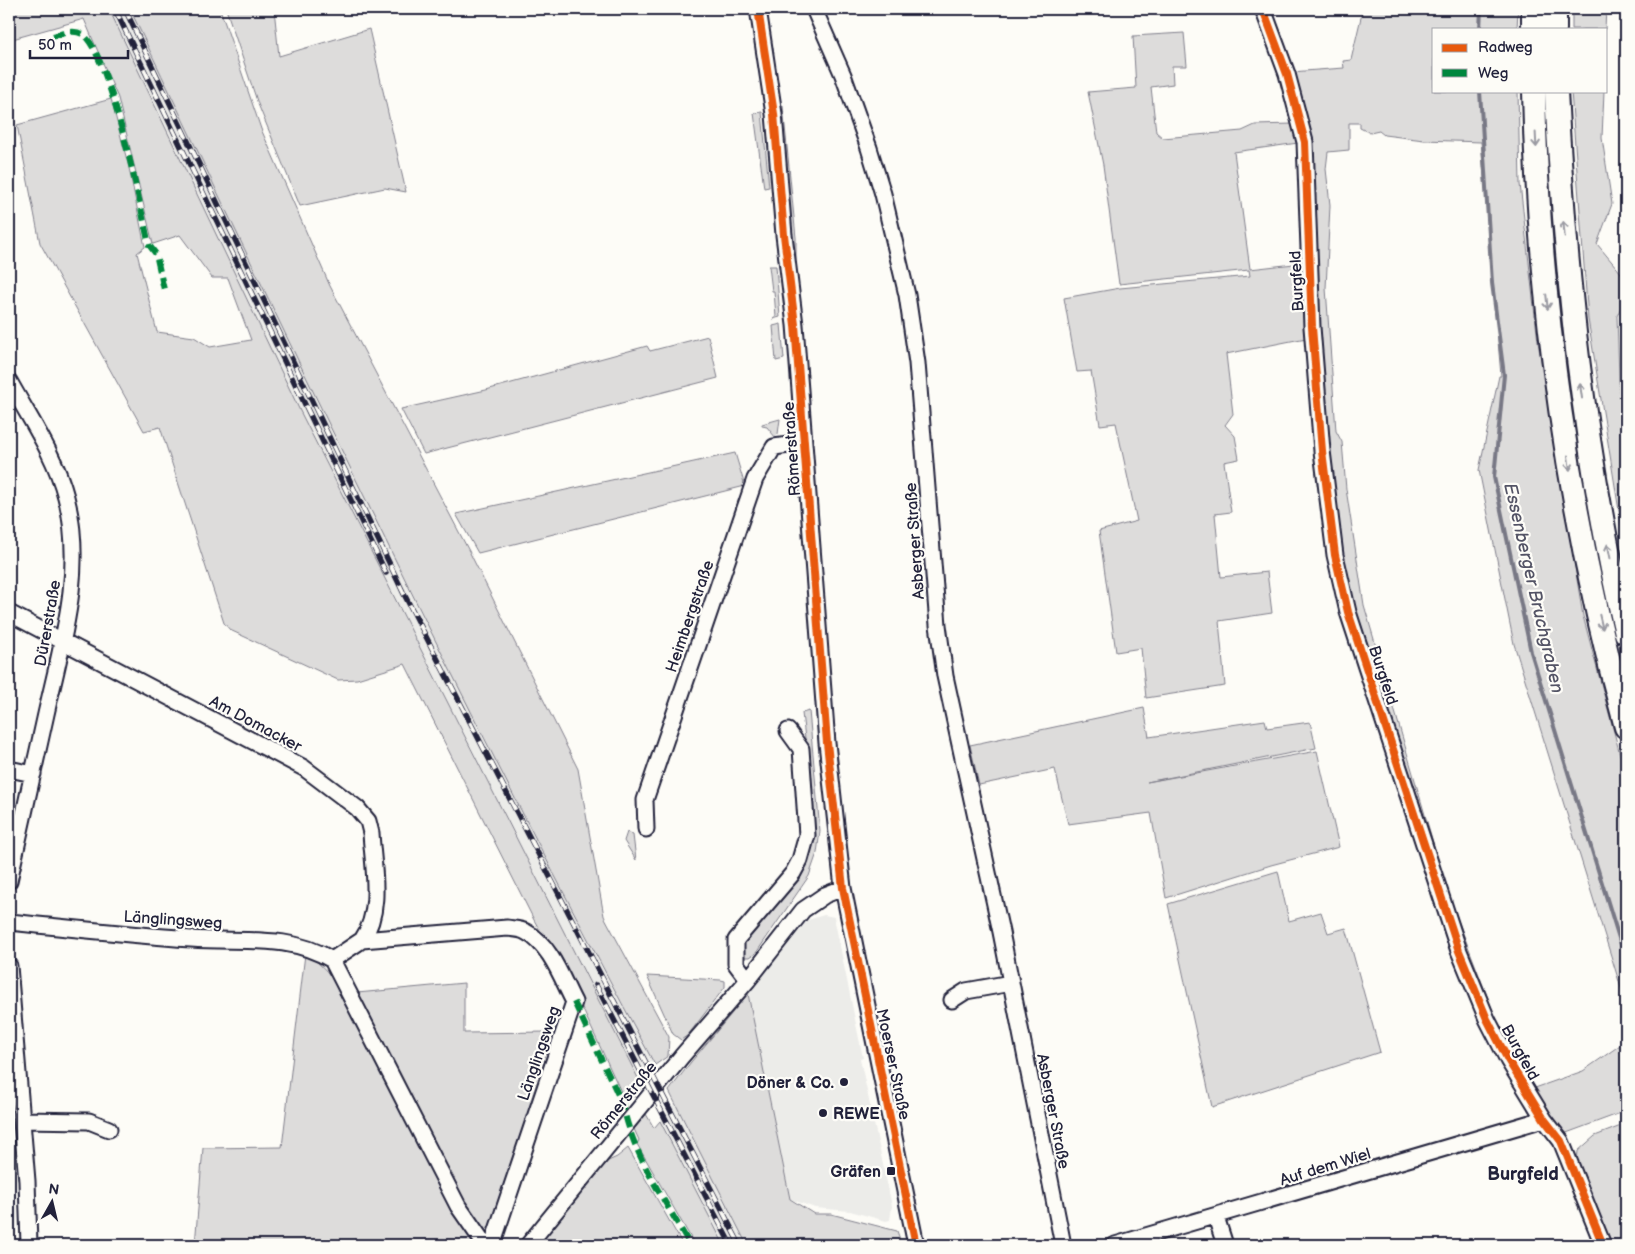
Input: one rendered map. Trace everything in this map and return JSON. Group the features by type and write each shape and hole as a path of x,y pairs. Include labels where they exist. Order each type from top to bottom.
{"highway":[{"path":"1533,9 1533,28"},
{"path":"1555,9 1555,28"},
{"path":"1534,92 1544,271 1570,474 1597,606 1626,727"},
{"path":"1556,92 1561,201 1574,338 1590,456 1626,633"}],"street":[{"name":"Römerstraße","path":"528,1245 682,1056 748,980 802,910 825,895 843,888 827,743 795,324 784,235 774,114 758,9"},
{"name":"Asberger Straße","path":"814,9 852,99 883,194 910,311 917,363 938,625 945,676 1011,983 1063,1245"},
{"name":"Burgfeld","path":"1263,9 1287,74 1305,142 1312,327 1322,451 1335,555 1348,612 1459,951 1487,1019 1544,1119 1561,1142 1603,1245"},
{"name":"Dürerstraße","path":"9,381 50,453 67,499 74,552 73,582 63,641 9,881"},
{"name":"Heimbergstraße","path":"646,830 644,800 755,479 774,447 804,443"},
{"name":"Am Domacker","path":"9,613 304,768 357,808 368,821 371,833 375,912 370,928 362,940"},
{"path":"748,980 736,964 736,940 793,873 800,860 807,835 801,750 788,731"},
{"path":"9,769 33,774"},
{"name":"Moerser Straße","path":"843,888 916,1245"},
{"name":"Länglingsweg","path":"9,922 192,940 286,942 304,946 332,960 362,940 507,928 526,931 542,945 574,1002 492,1245"},
{"path":"332,960 458,1206 486,1245"},
{"path":"9,966 14,1081 22,1120 27,1181 29,1245"},
{"path":"952,1000 966,991 1011,983"},
{"name":"Auf dem Wiel","path":"1115,1245 1216,1217 1544,1119"},
{"path":"22,1120 88,1121 109,1129"},
{"path":"1216,1217 1225,1245"}],"shaded area":[{"path":"9,9 109,9 300,411 642,1086 634,1097 622,1094 578,999 534,920 405,664 357,679 338,680 230,630 224,623 160,427 144,431 40,243 17,125 111,99 129,168 145,247 137,253 157,332 194,337 210,347 251,340 228,278 212,278 180,235 153,244 118,98 84,19 9,40"},
{"path":"109,9 130,9 410,591 597,958 655,1065 642,1086 300,411"},
{"path":"130,9 220,9 261,129 330,286 470,553 578,769 604,916 669,1037 668,1056 655,1065 451,672 321,408"},
{"path":"226,9 274,9 279,56 369,29 406,192 385,188 300,206 258,104"},
{"path":"1363,9 1518,9 1517,28 1432,28 1432,92 1518,92 1520,184 1538,342 1583,616 1626,777 1626,1004 1514,644 1479,470 1499,376 1501,376 1481,142 1424,140 1384,135 1379,131 1370,133 1360,128 1360,123 1349,123 1349,150 1328,152 1326,169 1330,205 1326,288 1336,431 1342,442 1346,489 1364,605 1448,894 1494,1014 1535,1088 1583,1071 1626,1041 1626,1111 1561,1135 1532,1090 1471,972 1352,606 1336,533 1320,326 1314,205 1291,72 1344,68 1343,61 1351,60"},
{"path":"1572,9 1606,9 1605,28 1572,28"},
{"path":"1184,33 1187,66 1172,66 1173,84 1151,87 1156,132 1163,138 1242,131 1255,125 1293,124 1298,143 1234,152 1250,269 1303,263 1306,338 1226,354 1233,414 1225,425 1235,436 1239,459 1224,462 1231,512 1215,514 1221,577 1267,572 1272,613 1219,621 1225,686 1146,698 1141,648 1116,652 1099,531 1137,521 1116,423 1100,425 1091,371 1077,372 1064,298 1120,288 1250,276 1249,270 1119,284 1103,165 1088,92 1136,88 1133,36"},
{"path":"1571,92 1604,92 1602,138 1612,204 1597,244 1626,279 1626,297 1617,316 1622,470 1626,493 1626,554 1588,319"},
{"path":"781,106 783,106 796,238 796,279"},
{"path":"762,112 769,187 764,188 754,113"},
{"path":"769,266 776,266 780,317 773,319 776,317 774,291 772,291"},
{"path":"781,324 784,359 776,361 773,326"},
{"path":"708,336 718,378 424,454 401,409 486,390 647,346 650,351"},
{"path":"780,419 778,434 775,437 767,427 762,426 762,424"},
{"path":"735,453 745,486 478,553 456,514"},
{"path":"1144,708 1149,737 1265,720 1267,728 1310,722 1316,748 1147,782 1317,751 1339,847 1271,865 1166,898 1151,813 1068,824 1055,769 979,785 970,745"},
{"path":"809,711 820,831 817,853 809,876 756,953 750,957 744,957 739,952 740,944 804,861 806,747 802,713"},
{"path":"627,832 633,835 636,860 624,841"},
{"path":"1278,871 1289,921 1321,912 1328,933 1346,928 1380,1052 1212,1107 1168,904"},
{"path":"824,915 834,917 863,1058 860,1059 892,1206 890,1220 886,1221 850,1211 815,1208 790,1199 748,994 808,920"},
{"path":"305,954 327,971 343,994 473,1245 195,1245 203,1148 282,1147"},
{"path":"647,976 721,980 725,981 725,987 688,1035 681,1040 673,1034"},
{"path":"464,983 464,1033 549,1032 555,1042 493,1228 486,1234 470,1212 357,993"},
{"path":"748,994 790,1199 814,1214 831,1214 897,1231 902,1245 747,1245 669,1091"},
{"path":"675,1103 747,1245 724,1245 660,1121"},
{"path":"646,1114 654,1128 660,1121 724,1245 695,1245 637,1144 639,1140 634,1129"},
{"path":"1626,1124 1626,1245 1608,1245 1577,1162 1578,1151 1595,1136"},
{"path":"628,1148 683,1245 536,1245 606,1162 617,1157"}],"waterway":[{"name":"Essenberger Bruchgraben","path":"1480,28 1481,9"},
{"name":"Essenberger Bruchgraben","path":"1480,92 1492,283 1504,375 1494,477 1531,652 1626,961"}],"railway":[{"path":"115,9 386,573"},
{"path":"125,9 404,594 740,1245"},
{"path":"596,985 731,1245"}],"marked path":[{"path":"53,36 71,32 82,34 92,46 103,69 123,132 149,245 156,254 165,294"},
{"path":"574,1002 623,1105 634,1142 642,1160 690,1245"}],"cycle path":[{"path":"758,9 774,114 784,235 795,325 827,743 843,888 916,1245"},
{"path":"1263,9 1287,74 1305,142 1312,327 1322,451 1335,555 1348,612 1459,951 1487,1019 1508,1060 1544,1119 1561,1141 1603,1245"}],"place":[{"name":"Döner & Co.","path":"844,1082"},
{"name":"REWE","path":"823,1113"},
{"name":"Gräfen","path":"891,1171"}],"district":[{"name":"Burgfeld","path":"1523,1174"}]}
